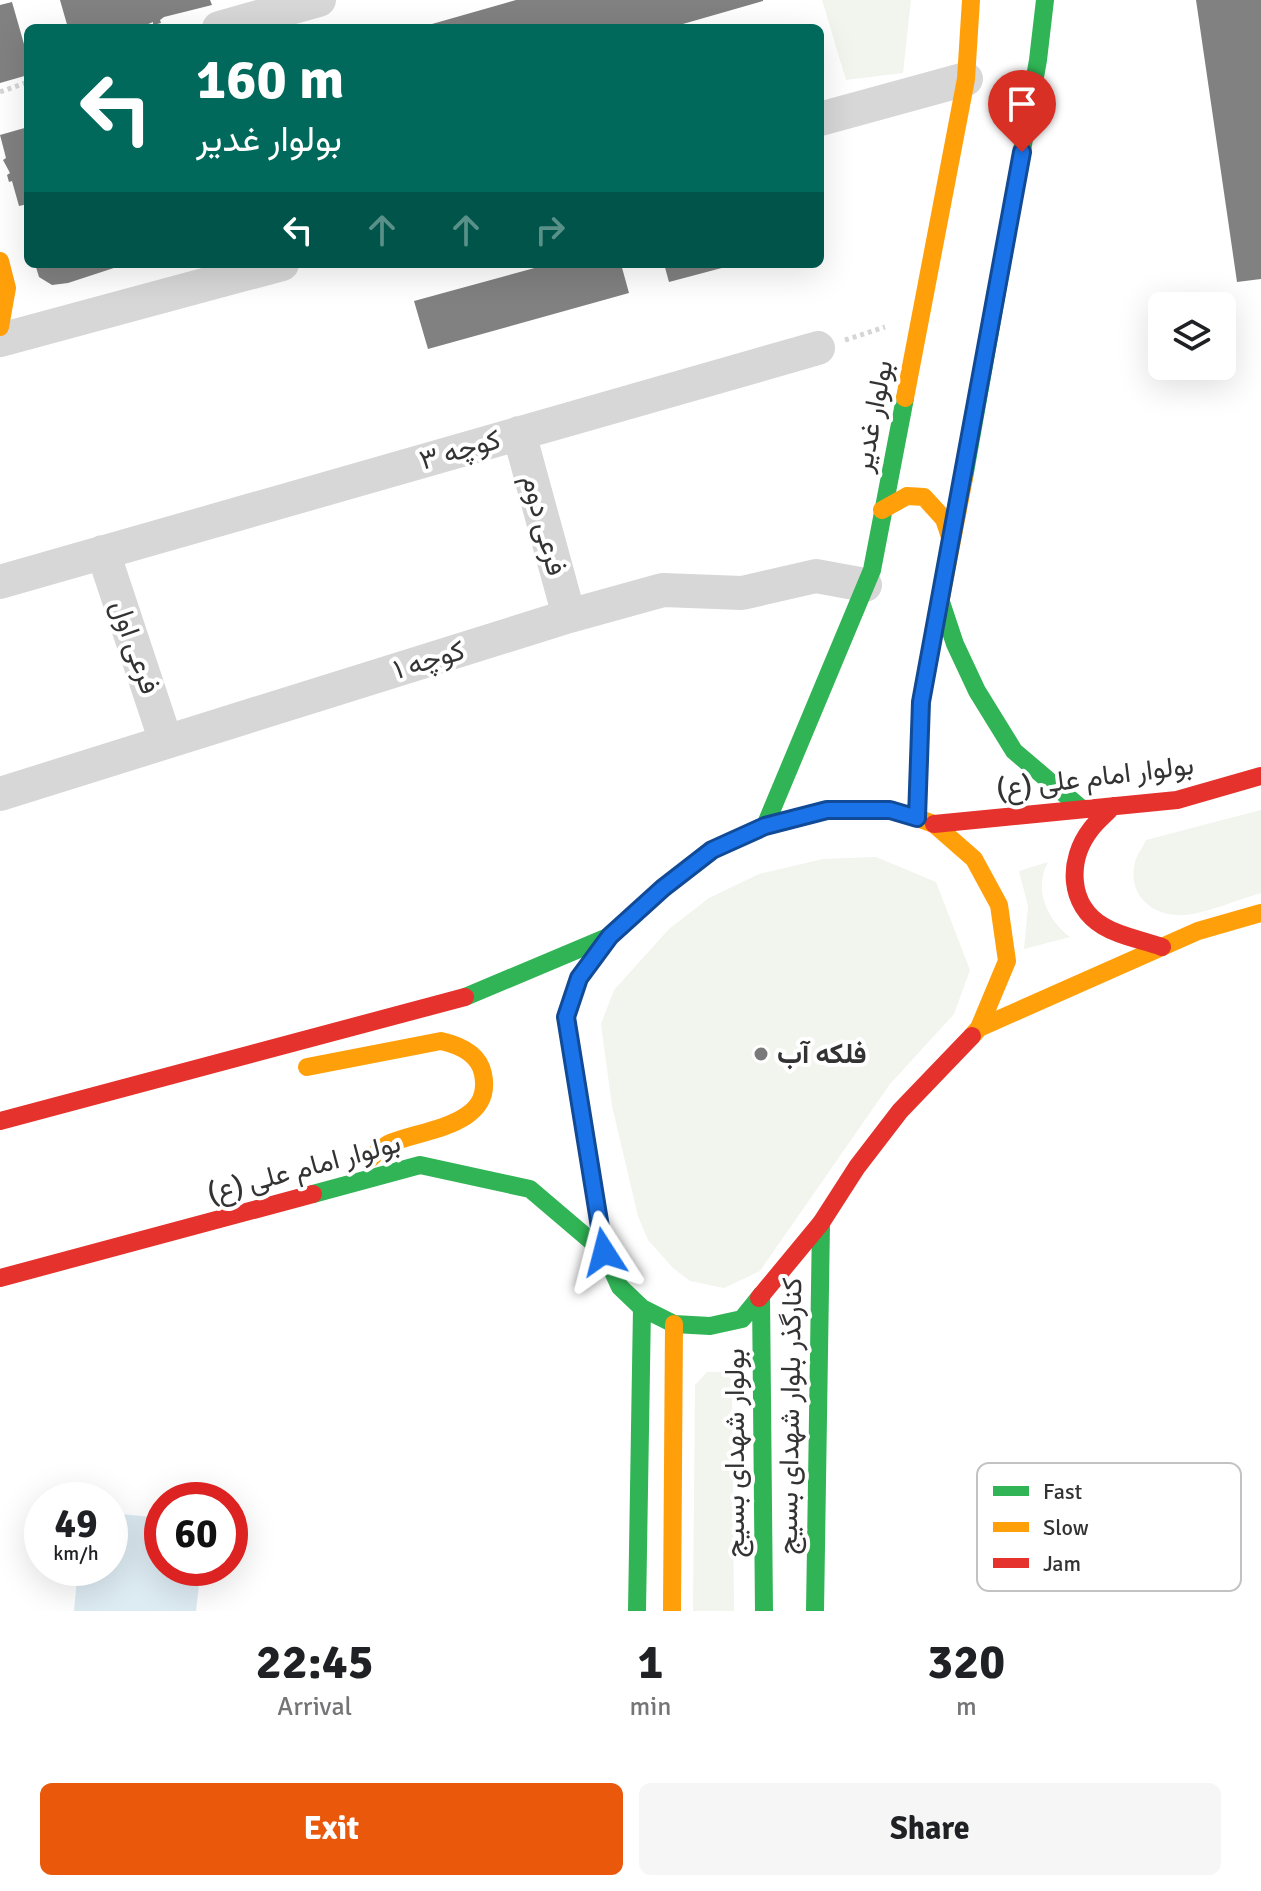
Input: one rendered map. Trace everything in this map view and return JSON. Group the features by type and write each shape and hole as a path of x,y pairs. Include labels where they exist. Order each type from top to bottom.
{"main road":[{"name":"بولوار غدیر","path":"765,826 872,570 966,79 971,0"},
{"path":"926,821 921,702 1038,60 1045,0"},
{"path":"0,327 2,280"},
{"path":"898,443 916,467"},
{"path":"945,468 967,461"},
{"path":"882,510 907,496 924,497 944,519 951,540"},
{"path":"940,599 955,644 977,691 1014,751 1082,809"},
{"name":"بولوار امام علی (ع)","path":"926,821 1177,800 1261,776"},
{"path":"1113,806 1090,830 1075,862 1075,890 1080,908 1102,926 1162,947"},
{"path":"827,810 890,810 926,821 974,859 999,905 1007,961 979,1028 900,1111 857,1167 821,1223 742,1319 710,1326 674,1324 642,1308 620,1287 604,1252 566,1017 579,978 610,936 663,888 712,850 765,826 827,810"},
{"path":"979,1028 1198,931 1261,913"},
{"path":"0,1121 458,1000 610,936"},
{"path":"248,1056 281,1068 441,1041 458,1044 474,1054 481,1063 485,1082 479,1103 468,1115 441,1129 386,1145 341,1187"},
{"name":"بولوار امام علی (ع)","path":"0,1278 420,1165 530,1189 604,1252"},
{"name":"کنارگذر بلوار شهدای بسیج","path":"815,1611 821,1223"},
{"name":"بولوار شهدای بسیج","path":"761,1295 764,1611"},
{"path":"637,1611 642,1308"},
{"path":"672,1611 674,1324"}],"street":[{"path":"233,24 319,0"},
{"path":"824,118 966,79"},
{"path":"0,340 267,268"},
{"name":"کوچه ۳","path":"0,582 818,348"},
{"name":"فرعی دوم","path":"519,433 569,616"},
{"name":"فرعی اول","path":"103,552 166,742"},
{"name":"کوچه ۱","path":"0,794 569,616 663,590 742,593 816,576 865,585"}],"path":[{"path":"0,92 24,83"},
{"path":"818,348 921,317"}],"shaded area":[{"path":"822,0 911,0 903,73 846,80"},
{"path":"1261,810 1261,893 1184,915 1162,912 1144,902 1133,874 1135,862 1146,840"},
{"name":"فلکه آب","path":"876,857 936,882 970,970 954,1014 890,1084 760,1271 724,1288 690,1281 673,1268 648,1240 638,1216 612,1106 601,1024 614,990 669,929 709,898 759,874 823,859"},
{"path":"1048,862 1042,893 1049,912 1070,937 1024,949 1028,906 1019,871"},
{"path":"707,1372 724,1372 732,1380 734,1611 693,1611 695,1385"},
{"path":"128,1515 144,1516 144,1586 199,1586 196,1611 74,1611 76,1586 128,1586"}],"building":[{"path":"60,0 210,0 212,5 164,17 157,24 67,24"},
{"path":"516,0 763,0 683,24 432,24"},
{"path":"1196,0 1261,0 1261,279 1237,282"},
{"path":"12,2 24,44 24,76 0,83 0,5"},
{"path":"24,128 24,205 19,206 12,181 9,182 7,175 10,173 3,160 6,158 0,135"},
{"path":"36,268 114,268 52,285 39,277"},
{"path":"534,268 622,268 629,293 428,349 414,301"},
{"path":"665,268 722,268 669,282"}],"traffic: fast":[{"path":"964,478 1038,60 1045,0"},
{"path":"765,826 872,570 905,398"},
{"path":"940,599 955,644 977,691 1014,751 1082,809"},
{"path":"759,1298 742,1319 710,1326 674,1324 642,1308 620,1287 604,1252 566,1017 579,978 610,936 663,888 712,850 765,826 827,810"},
{"path":"465,997 610,936"},
{"path":"313,1194 420,1165 530,1189 604,1252"},
{"path":"815,1611 821,1223"},
{"path":"761,1295 764,1611"},
{"path":"637,1611 642,1308"}],"traffic: slow":[{"path":"905,398 966,79 971,0"},
{"path":"0,261 7,288 0,327"},
{"path":"917,818 921,702 964,478"},
{"path":"882,510 907,496 924,497 944,519 951,540"},
{"path":"827,810 890,810 917,818 934,824 974,859 999,905 1007,961 979,1028 972,1036"},
{"path":"979,1028 1198,931 1261,913"},
{"path":"307,1067 441,1041 473,1055 483,1074 483,1092 478,1105 452,1123 388,1144 369,1160"},
{"path":"672,1611 674,1324"}],"traffic: jam":[{"path":"934,824 1177,800 1261,776"},
{"path":"1113,806 1083,841 1075,868 1077,894 1091,917 1103,926 1162,947"},
{"path":"0,1121 465,997"},
{"path":"759,1298 821,1223 857,1167 900,1111 972,1036"},
{"path":"0,1278 313,1194"}],"place":[{"name":"فلکه آب","path":"761,1054"}],"route":[{"path":"604,1252 566,1017 579,978 610,936 663,888 712,850 765,826 827,810 890,810 917,818 921,702 1022,152"}]}
